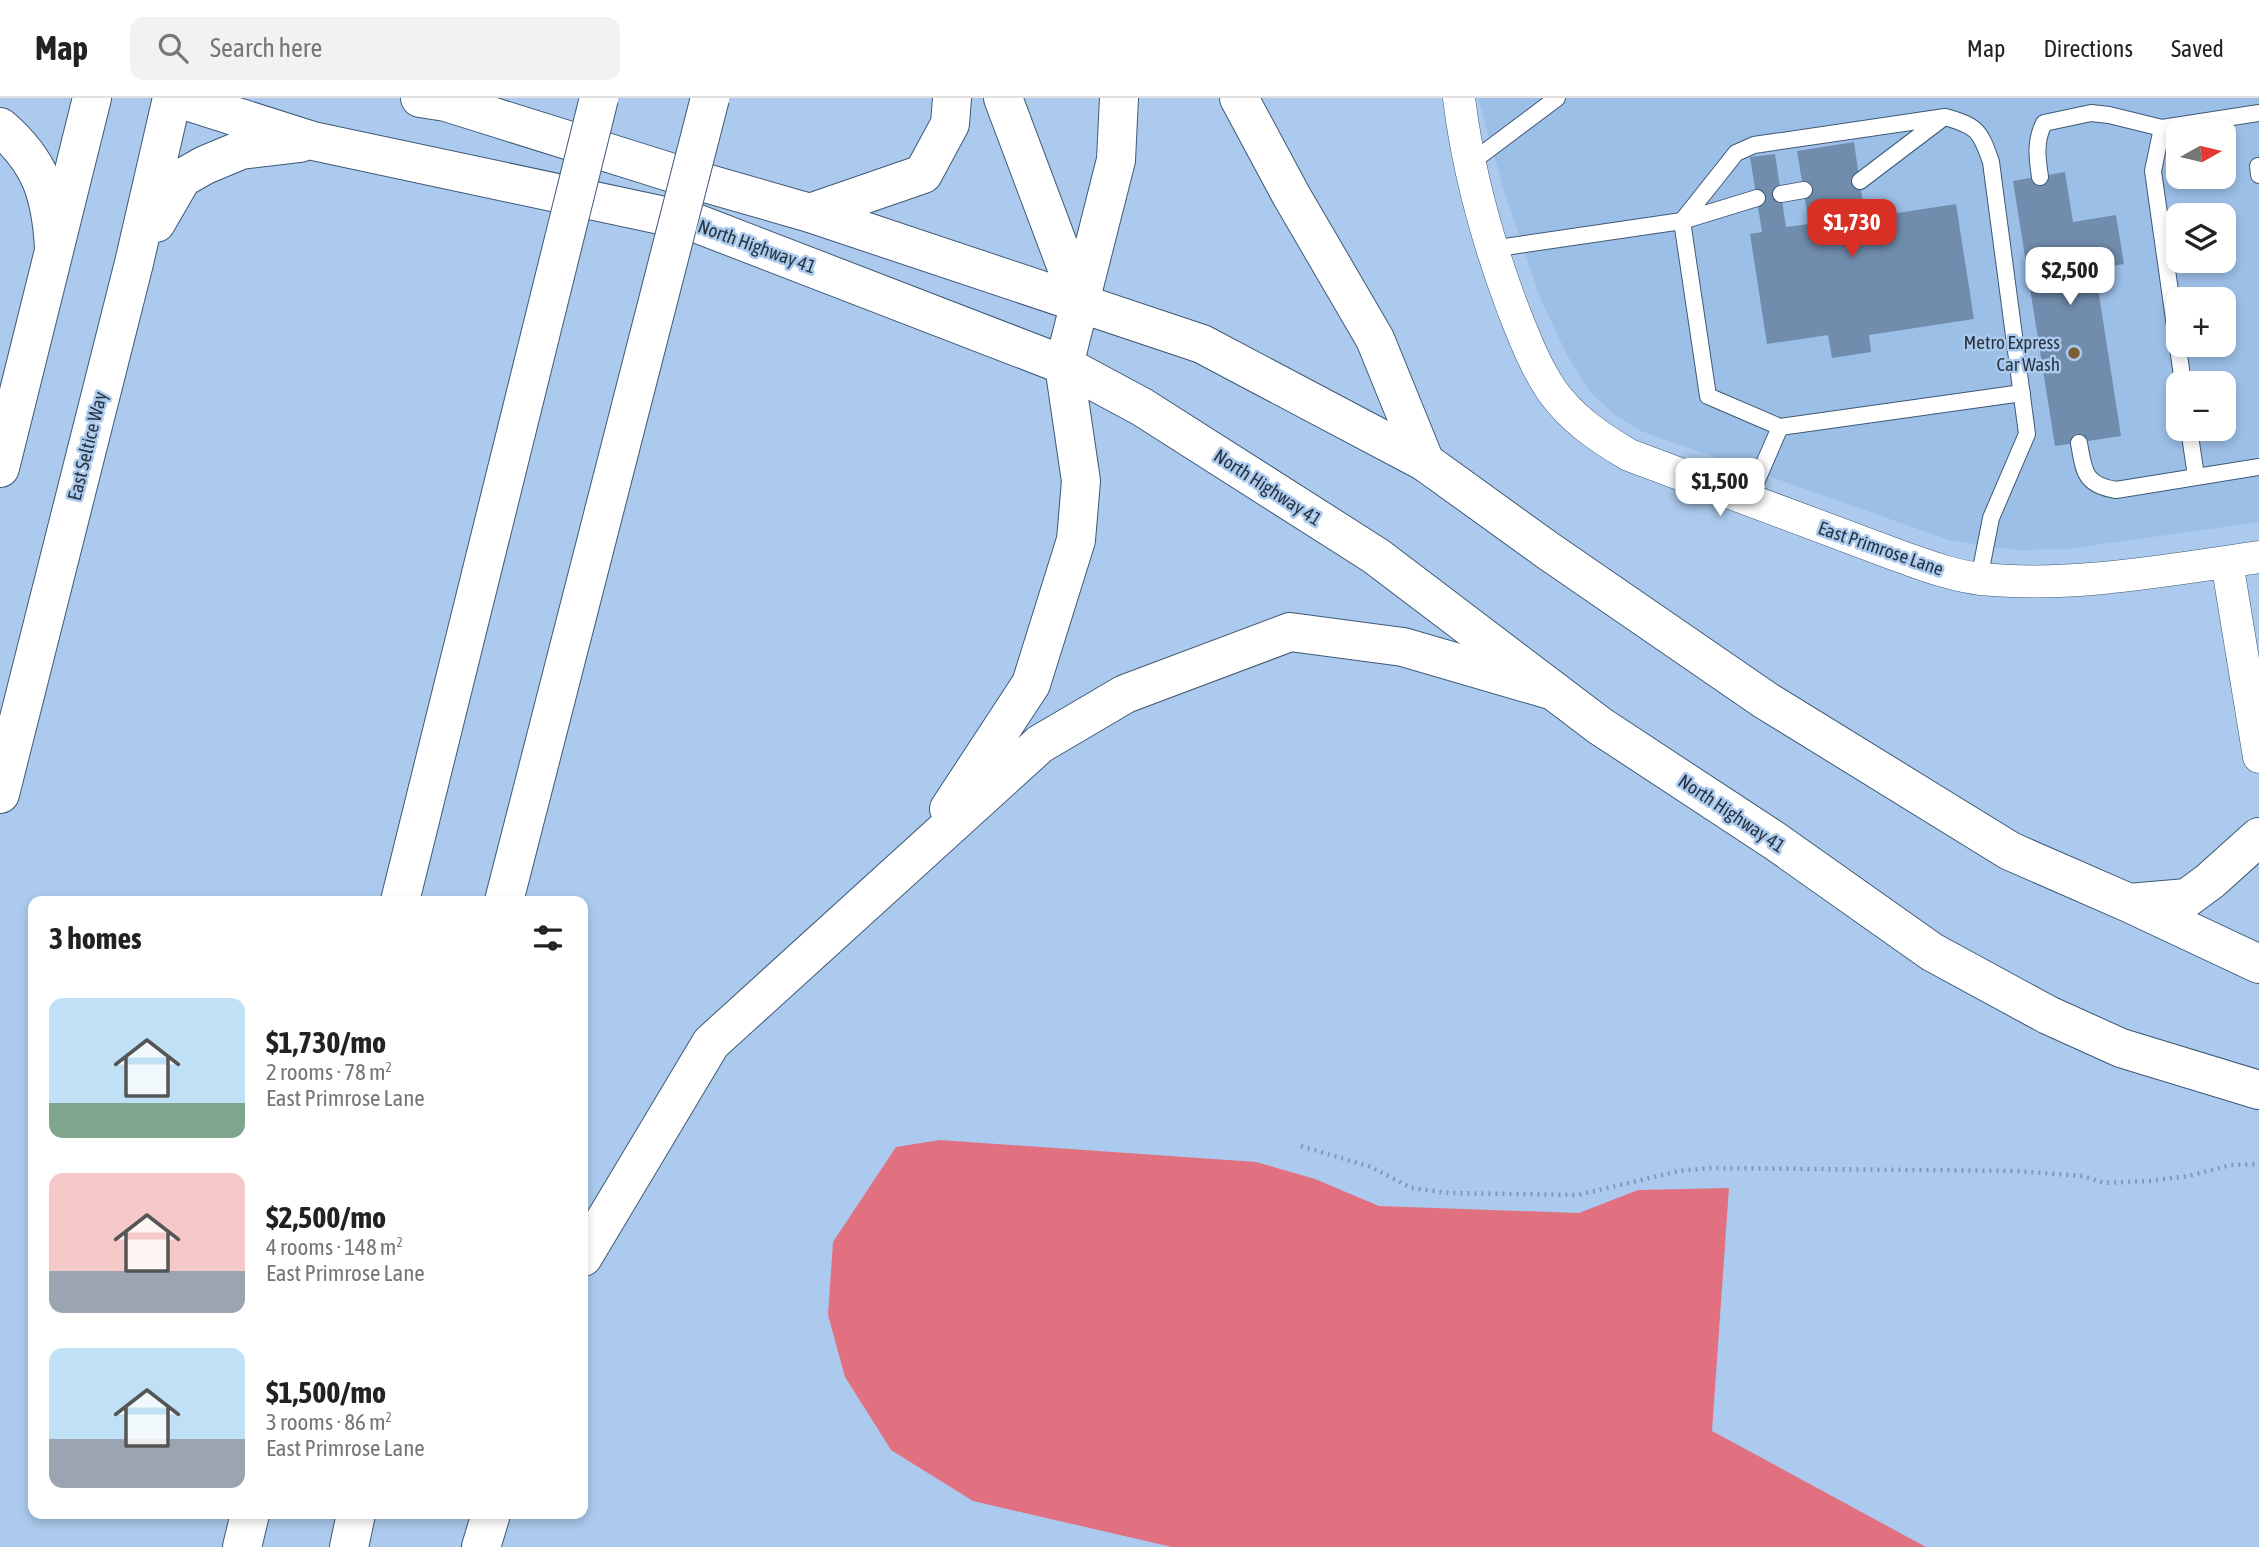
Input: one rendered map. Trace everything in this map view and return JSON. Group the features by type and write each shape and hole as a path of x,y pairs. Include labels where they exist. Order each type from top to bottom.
{"main road":[{"path":"0,473 92,98"},
{"name":"North Highway 41","path":"174,98 313,141 693,222 1064,365 1142,407 1376,556 1600,726 1775,841 1932,952 2048,1015 2121,1048 2259,1090"},
{"name":"East Seltice Way","path":"0,794 174,98"},
{"path":"401,896 599,98"},
{"path":"506,896 710,98"},
{"path":"810,213 922,174 950,124 952,98"},
{"path":"1003,98 1080,303"},
{"path":"919,855 1031,684 1076,540 1081,481 1064,365 1115,160 1119,98"},
{"path":"1239,98 1375,339 1426,462"},
{"path":"435,99 810,213 1202,344 1426,462 1547,550 1765,700 2010,851 2259,964"},
{"path":"0,127 29,156 43,182 52,215 54,250"},
{"path":"134,263 182,178 242,150 313,141"},
{"path":"588,1249 711,1043 1040,744 1125,694 1290,632 1403,647 1554,691"},
{"path":"2129,903 2187,898 2259,838"},
{"path":"242,1547 249,1519"},
{"path":"349,1547 355,1519"},
{"path":"481,1547 489,1519"}],"street":[{"name":"East Primrose Lane","path":"1459,98 1469,164 1492,249 1536,363 1553,391 1576,417 1601,439 1629,455 1748,501 1899,556 1979,579 2088,579 2259,557"},
{"path":"2227,562 2259,757"}],"lane":[{"path":"1469,164 1557,98"},
{"path":"2040,177 2038,136 2045,123 2091,113 2162,128 2259,113"},
{"path":"1860,181 1945,117"},
{"path":"1979,579 1991,519 2027,434 2022,393 1991,162 1983,138 1970,124 1945,117 1754,145 1736,153 1682,221 1708,396 1780,427 2022,393"},
{"path":"2162,128 2153,171 2181,371"},
{"path":"1781,194 1804,190"},
{"path":"1492,249 1682,221 1757,198"},
{"path":"1748,501 1780,427"},
{"path":"2191,441 2196,476"},
{"path":"2079,443 2083,468 2089,479 2101,487 2116,490 2259,467"}],"path":[{"path":"1301,1146 1371,1167 1411,1188 1449,1193 1578,1195 1679,1171 1710,1168 2017,1171 2083,1176 2104,1183 2150,1181 2188,1176 2231,1165 2259,1164"}],"shaded area":[{"path":"1478,98 2259,98 2259,522 2067,549 2015,550 1949,540 1641,431 1615,415 1590,392 1567,355 1541,300 1503,188"},
{"path":"940,1140 1256,1162 1315,1179 1379,1206 1579,1213 1638,1190 1729,1188 1712,1431 1926,1547 1172,1547 973,1501 891,1450 845,1377 828,1315 833,1242 896,1147"}],"building":[{"path":"1854,142 1865,218 1956,204 1974,319 1869,335 1871,352 1832,358 1828,335 1767,344 1750,234 1762,232 1750,157 1775,154 1786,227 1809,224 1797,151"},
{"name":"Metro Express Car Wash","path":"2065,172 2073,222 2116,215 2124,264 2095,269 2121,436 2055,446 2013,181"}],"place":[{"name":"Metro Express Car Wash","path":"2074,353"}]}
